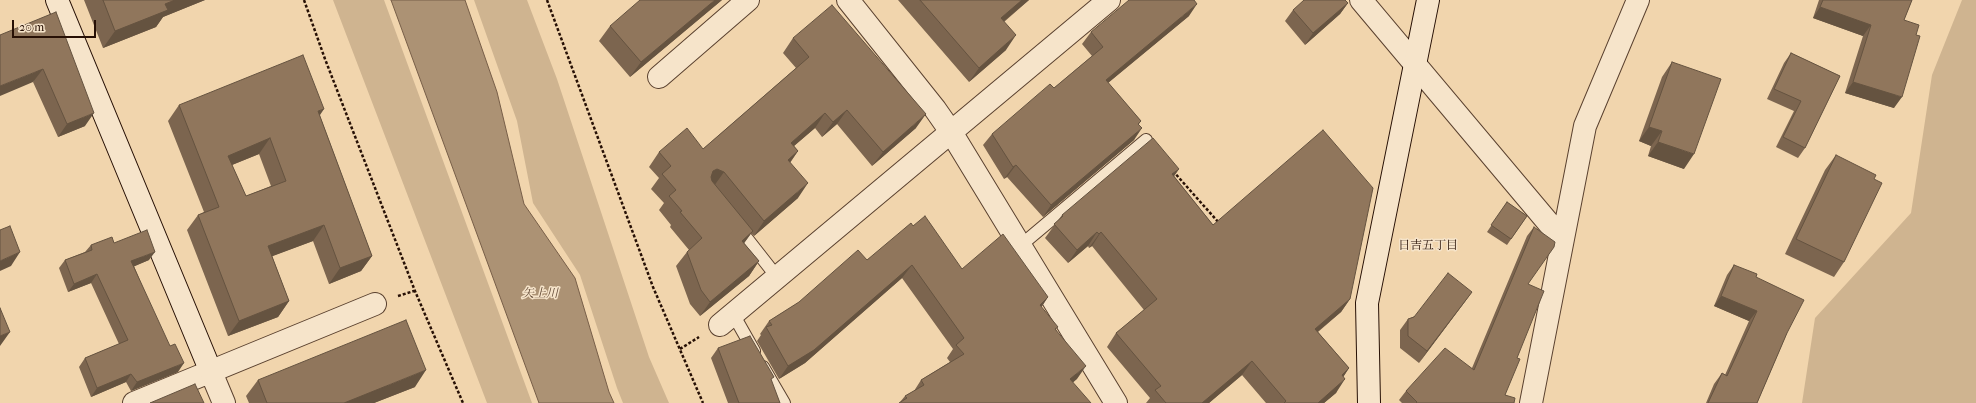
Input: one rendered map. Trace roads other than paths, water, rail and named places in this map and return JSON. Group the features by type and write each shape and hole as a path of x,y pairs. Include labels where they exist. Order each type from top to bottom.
{"street":[{"path":"57,0 224,403"},
{"path":"659,77 748,0"},
{"path":"848,0 935,109 951,132 1116,403"},
{"path":"726,320 1109,0"},
{"path":"1361,0 1562,238"},
{"path":"1370,403 1367,303 1428,0"},
{"path":"1531,403 1585,126 1638,0"},
{"path":"134,403 375,304"}],"lane":[{"path":"1020,246 1146,140"},
{"path":"728,215 777,277"},
{"path":"726,320 784,403"}],"water":[{"name":"矢上川","path":"391,0 465,0 497,92 524,204 575,278 609,392 614,403 539,403"}],"district":[{"name":"日吉五丁目","path":"1428,246"}]}
